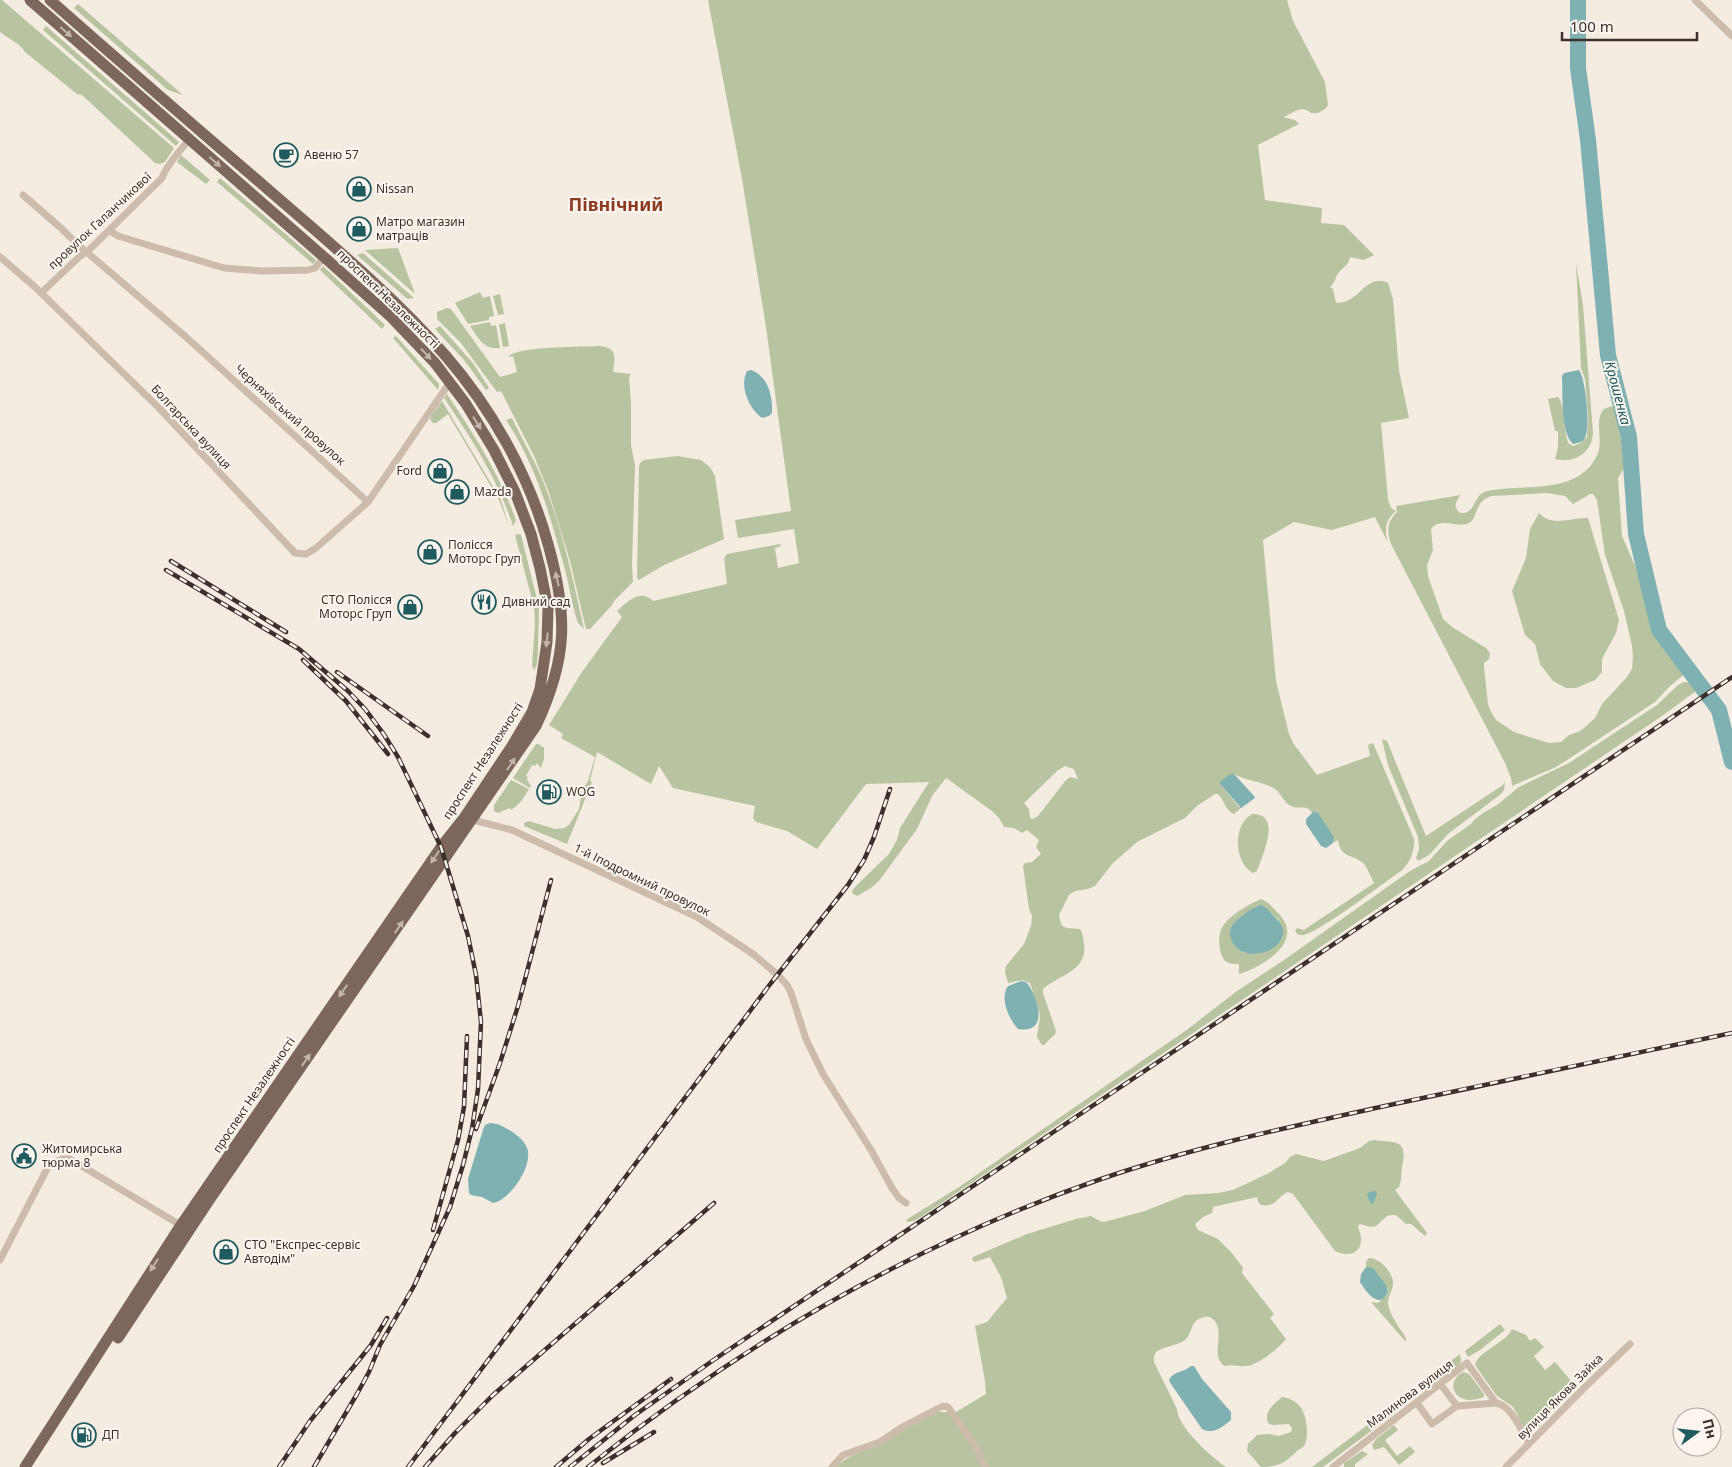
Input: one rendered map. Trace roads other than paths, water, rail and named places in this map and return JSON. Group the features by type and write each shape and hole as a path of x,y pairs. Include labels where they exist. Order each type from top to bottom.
{"main road":[{"name":"проспект Незалежності","path":"30,0 391,318 435,363 450,382 480,427 515,492 531,534 545,588 549,624 548,642 536,704 468,818"},
{"name":"проспект Незалежності","path":"25,1467 185,1227 468,818 536,726 550,694 560,653 563,628 560,588 540,516 507,445 480,401 447,357 424,332 330,244 50,0"},
{"name":"проспект Незалежності","path":"34,1467 185,1227"}],"street":[{"path":"1695,0 1732,36"},
{"name":"провулок Галанчикової","path":"41,293 162,178 190,139"},
{"name":"Черняхівський провулок","path":"23,195 86,252 186,337 368,502"},
{"path":"109,230 118,236 224,268 262,271 308,270 315,268 324,257"},
{"name":"Болгарська вулиця","path":"0,257 41,293 159,408 295,553 306,554 316,548 368,502"},
{"path":"368,502 450,382"},
{"name":"1-й Іподромний провулок","path":"468,818 499,825 519,833 697,917 753,954 778,975 792,993 806,1039 819,1068 871,1150 892,1188 899,1198 906,1203"},
{"path":"0,1260 49,1165 62,1159 70,1159 185,1227"},
{"name":"вулиця Якова Зайка","path":"1506,1467 1630,1344"},
{"name":"Малинова вулиця","path":"1333,1467 1467,1364 1496,1403 1500,1403 1506,1408 1529,1443"},
{"path":"1441,1385 1457,1406"},
{"path":"1416,1403 1432,1424 1457,1406 1496,1403"},
{"path":"832,1467 843,1455 880,1442 940,1406 948,1408 976,1448 984,1467"}],"water":[{"path":"751,370 762,377 768,387 772,407 772,413 769,416 762,418 749,403 744,383 747,371"},
{"path":"1579,370 1586,394 1587,427 1584,440 1573,444 1566,431 1564,422 1562,376 1564,373"},
{"path":"1234,774 1255,798 1241,808 1220,784 1229,775"},
{"path":"1314,811 1318,813 1334,837 1333,843 1326,848 1321,846 1306,824 1306,819"},
{"path":"1261,905 1279,921 1283,929 1283,935 1275,946 1262,953 1255,954 1241,951 1235,946 1230,930 1240,918"},
{"path":"1021,981 1026,982 1037,1004 1038,1020 1034,1026 1028,1029 1018,1029 1011,1020 1004,996 1008,986"},
{"path":"490,1123 501,1126 518,1136 526,1145 528,1155 524,1172 519,1181 506,1196 493,1203 482,1197 471,1195 469,1193 468,1179 483,1130 485,1125"},
{"path":"1376,1191 1377,1194 1373,1204 1367,1195 1369,1192"},
{"path":"1366,1267 1373,1268 1386,1285 1388,1292 1381,1300 1377,1300 1369,1295 1360,1282 1361,1274"},
{"path":"1194,1366 1202,1379 1231,1412 1231,1420 1214,1431 1202,1429 1169,1381 1173,1375"}],"waterway":[{"name":"Крошенка","path":"1578,0 1578,68 1588,140 1608,355 1629,437 1636,534 1659,630 1719,710 1732,762"}],"railway":[{"path":"171,561 286,632"},
{"path":"166,570 299,649 348,691 365,709 398,757 441,847 468,936 476,975 481,1022 478,1089 472,1129 450,1207 414,1286 380,1345 369,1372 357,1394 314,1467"},
{"path":"303,660 346,701 388,754"},
{"path":"337,672 428,736"},
{"path":"570,1467 635,1415 715,1359 1732,677"},
{"path":"408,1467 771,983 848,885 864,860 890,789"},
{"path":"476,1129 518,1006 551,880"},
{"path":"588,1467 707,1379 832,1301 897,1266 963,1234 1031,1205 1101,1179 1171,1157 1242,1138 1732,1033"},
{"path":"433,1230 458,1140 464,1107 467,1036"},
{"path":"425,1467 455,1433 493,1395 714,1203"},
{"path":"279,1467 310,1421 371,1345 387,1318"},
{"path":"556,1467 589,1439 671,1379"},
{"path":"603,1463 654,1432"}],"place":[{"name":"Авеню 57","path":"286,155"},
{"name":"Nissan","path":"359,189"},
{"name":"Матро магазин матраців","path":"359,229"},
{"name":"Ford","path":"440,471"},
{"name":"Mazda","path":"457,492"},
{"name":"Полісся Моторс Груп","path":"430,552"},
{"name":"Дивний сад","path":"484,602"},
{"name":"СТО Полісся Моторс Груп","path":"410,607"},
{"name":"WOG","path":"549,792"},
{"name":"Житомирська тюрма 8","path":"24,1156"},
{"name":"СТО \"Експрес-сервіс Автодім\"","path":"226,1252"},
{"name":"ДП","path":"84,1435"}],"district":[{"name":"Північний","path":"616,205"}]}
